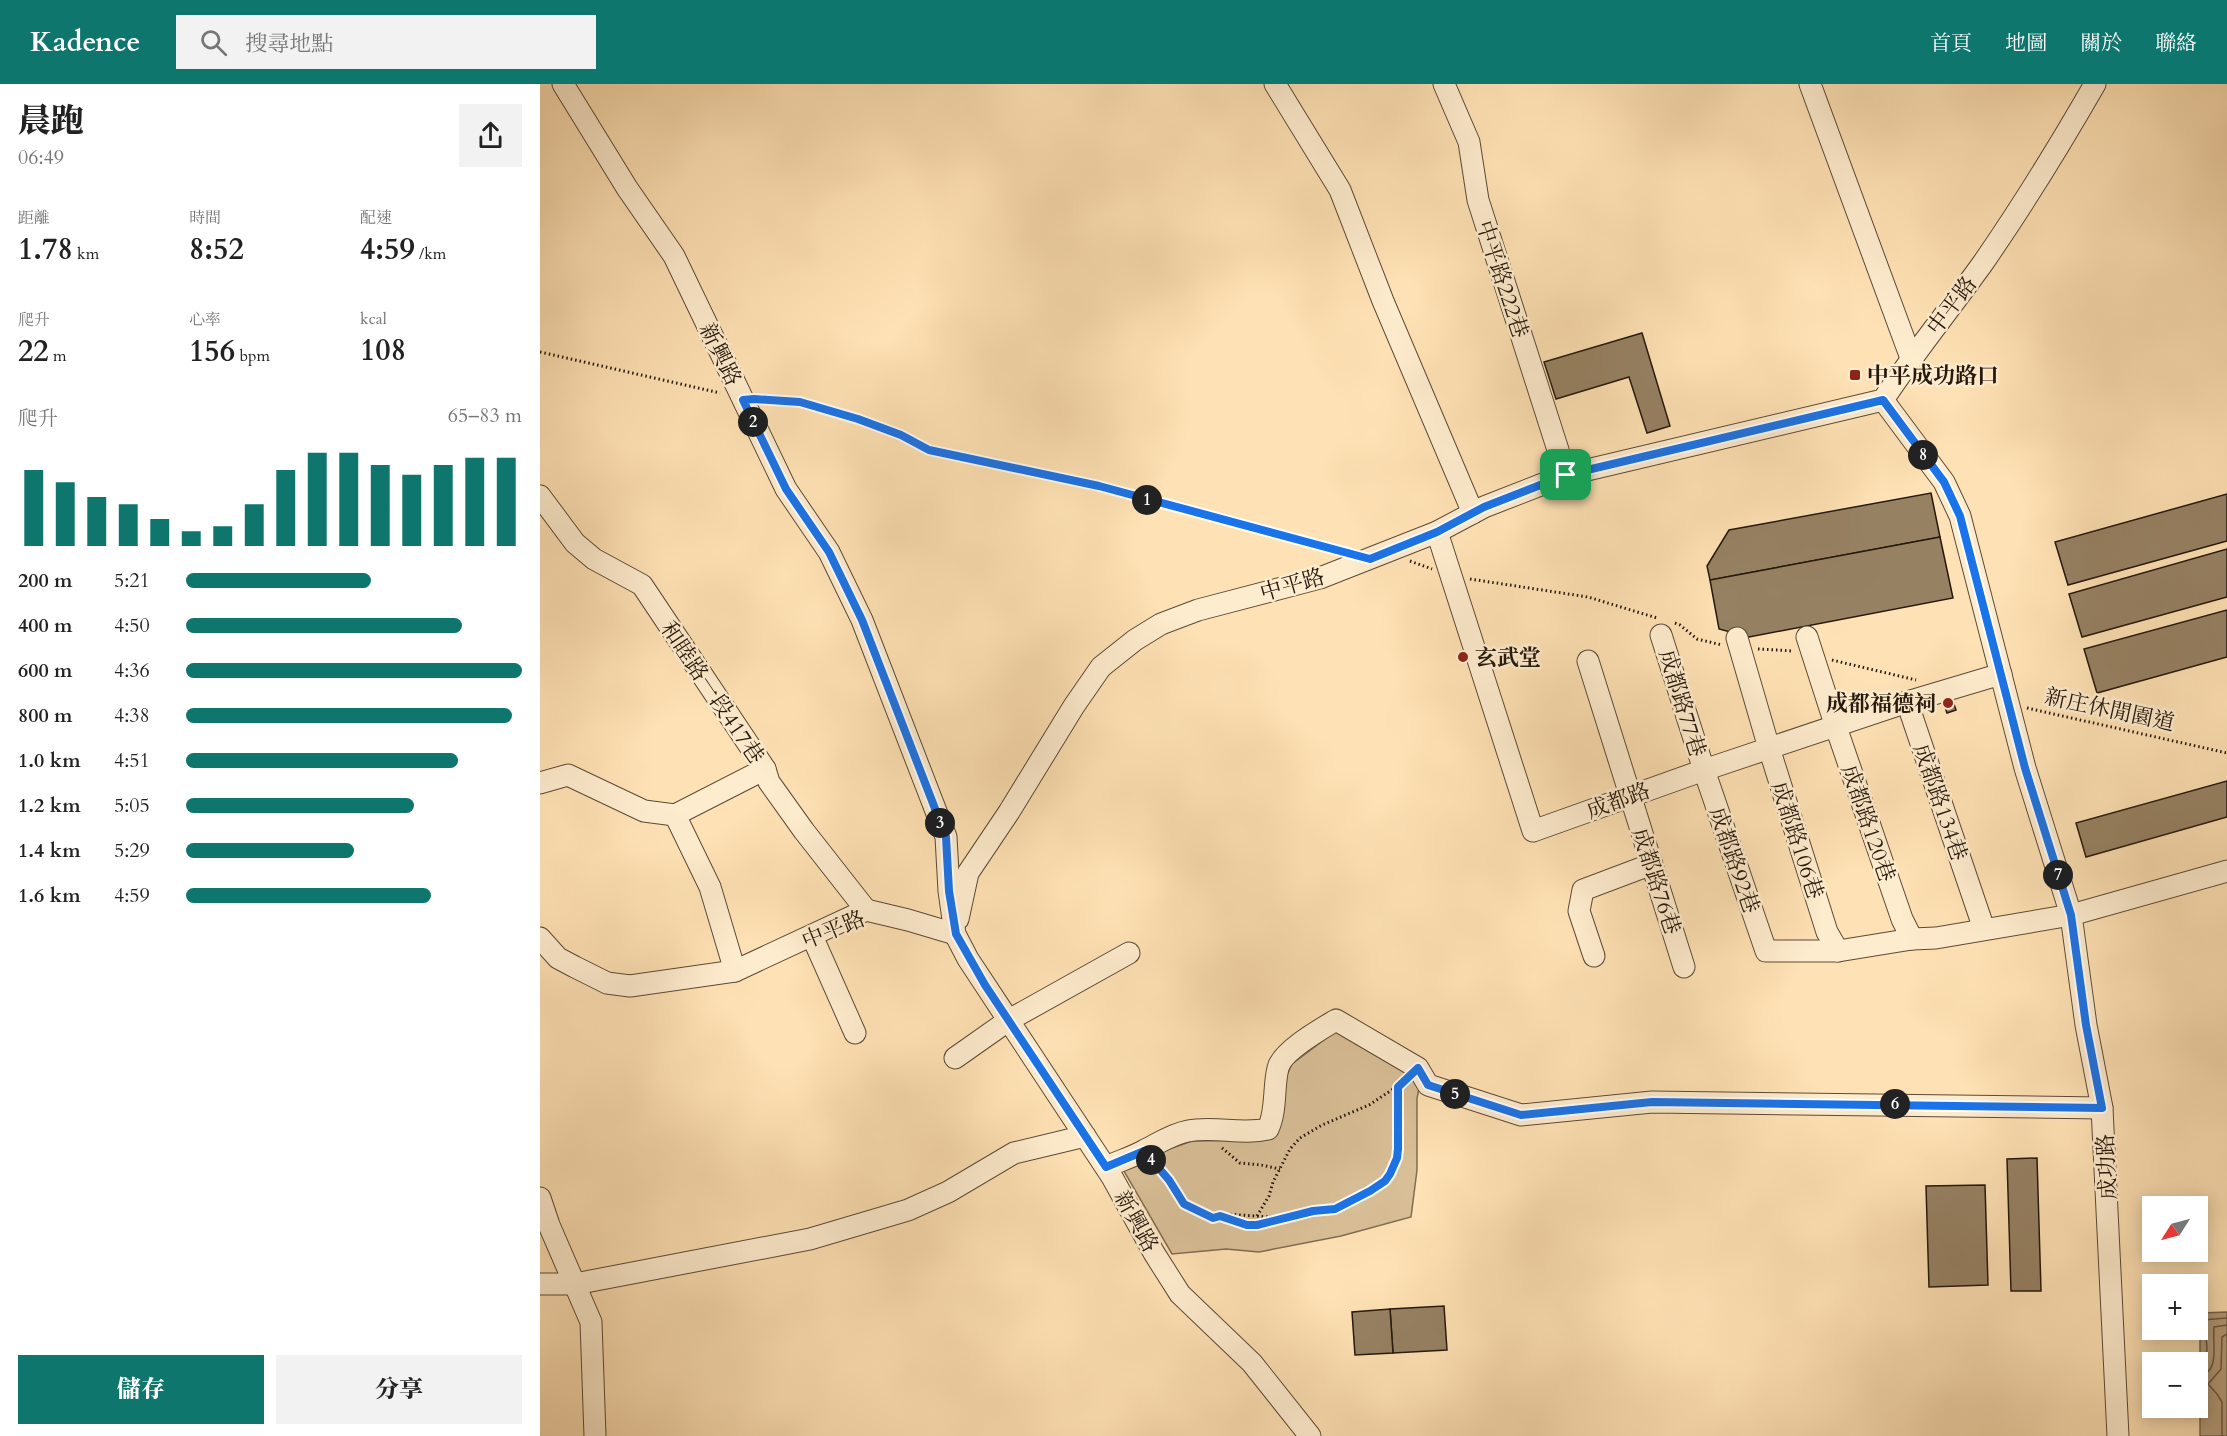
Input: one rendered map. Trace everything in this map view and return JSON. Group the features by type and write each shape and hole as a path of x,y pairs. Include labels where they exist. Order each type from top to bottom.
{"street":[{"name":"新興路","path":"563,84 627,188 674,256 786,489 829,552 862,620 946,837 949,891 956,934 968,959 1106,1167 1180,1294 1252,1363 1310,1436"},
{"path":"1275,84 1340,190 1383,301 1473,513"},
{"name":"中平路222巷","path":"1444,84 1469,142 1478,200 1566,475"},
{"path":"1810,84 1911,358"},
{"name":"中平路","path":"540,938 558,958 607,983 630,986 735,971 866,910 956,934 968,873 1101,667 1135,640 1161,624 1198,610 1320,578 1370,559 1566,475 1883,400 1911,358 1982,264 2050,161 2095,84"},
{"name":"成功路","path":"1883,400 1944,482 1960,516 2025,768 2071,915 2086,1025 2102,1108 2118,1436"},
{"name":"和睦路一段417巷","path":"540,496 575,543 594,559 642,585 765,769 769,782 866,910"},
{"name":"成都路","path":"1437,532 1533,831 1769,748 1907,702 2001,674"},
{"name":"成都路77巷","path":"1661,635 1704,770"},
{"name":"成都路120巷","path":"1808,637 1836,727 1902,918 1912,939"},
{"name":"成都路106巷","path":"1737,638 1827,932 1838,951"},
{"name":"成都路76巷","path":"1588,661 1684,967"},
{"name":"成都路134巷","path":"1907,702 1984,929"},
{"path":"540,783 568,775 644,811 675,815 765,769"},
{"name":"成都路92巷","path":"1704,770 1766,951 1838,951"},
{"path":"675,815 710,887 735,971"},
{"path":"1594,956 1579,911 1583,890 1652,864"},
{"path":"1838,951 1912,939 1936,938 2071,915 2227,871"},
{"path":"812,936 855,1033"},
{"path":"955,1058 1009,1020 1129,953"},
{"path":"1106,1167 1144,1151 1168,1137 1188,1131 1207,1129 1253,1132 1268,1129 1272,1120 1278,1066 1287,1054 1336,1020 1418,1068 1428,1085 1521,1115 1652,1102 2102,1108"},
{"path":"540,1284 575,1284 821,1236 908,1210 948,1192 1014,1153 1085,1136"},
{"path":"540,1198 549,1225 591,1322 596,1436"}],"path":[{"path":"540,352 706,389 743,400 800,402 858,419 901,435 929,450 1099,486 1370,559"},
{"name":"新庄休閒園道","path":"2009,704 2227,753"},
{"path":"1257,1216 1269,1196 1290,1149 1300,1138 1322,1125 1369,1105 1398,1087 1418,1068"},
{"path":"1220,1216 1247,1225 1257,1225 1335,1209 1385,1181 1397,1158 1398,1087"},
{"path":"1207,1129 1212,1138 1240,1163 1261,1164 1280,1169"},
{"path":"1144,1151 1169,1180 1184,1204 1204,1215 1213,1218 1226,1214 1297,1215"}],"shaded area":[{"path":"1340,1028 1421,1079 1417,1098 1417,1170 1411,1217 1341,1236 1259,1252 1226,1249 1172,1254 1121,1166 1192,1141 1257,1140 1292,1064"}],"water":[{"path":"2227,1312 2227,1436 2200,1436 2200,1418 2208,1418 2208,1352 2200,1352 2200,1340 2208,1340 2208,1313"}],"building":[{"path":"1642,333 1670,426 1647,433 1629,377 1556,399 1544,362"},
{"path":"1931,493 1940,537 1710,580 1707,566 1729,530"},
{"path":"2227,494 2227,541 2068,585 2055,542"},
{"path":"1940,537 1953,598 1749,637 1719,629 1710,580"},
{"path":"2227,549 2227,597 2082,637 2069,594"},
{"path":"2227,610 2227,657 2097,693 2084,649"},
{"name":"成都福德祠","path":"1950,692 1956,710 1947,713 1941,696"},
{"path":"2227,781 2227,817 2086,857 2076,823"},
{"path":"2037,1158 2041,1291 2011,1291 2007,1159"},
{"path":"1985,1185 1988,1285 1929,1287 1926,1186"},
{"path":"1444,1306 1447,1350 1393,1353 1390,1309"},
{"path":"1390,1309 1393,1353 1355,1355 1352,1312"}],"place":[{"name":"中平成功路口","path":"1855,375"},
{"name":"玄武堂","path":"1463,657"},
{"name":"成都福德祠","path":"1948,703"}],"route":[{"path":"743,400 800,402 858,419 901,435 929,450 1099,486 1370,559 1437,532 1484,507 1566,475 1883,400 1944,482 1960,516 2025,768 2071,915 2086,1025 2102,1108 1652,1102 1521,1115 1428,1085 1418,1068 1398,1087 1399,1135 1395,1166 1385,1181 1329,1211 1313,1211 1269,1223 1247,1225 1220,1216 1213,1218 1204,1215 1184,1204 1169,1180 1144,1151 1106,1167 968,959 956,934 949,891 946,837 862,620 829,552 786,489 743,400"}]}
